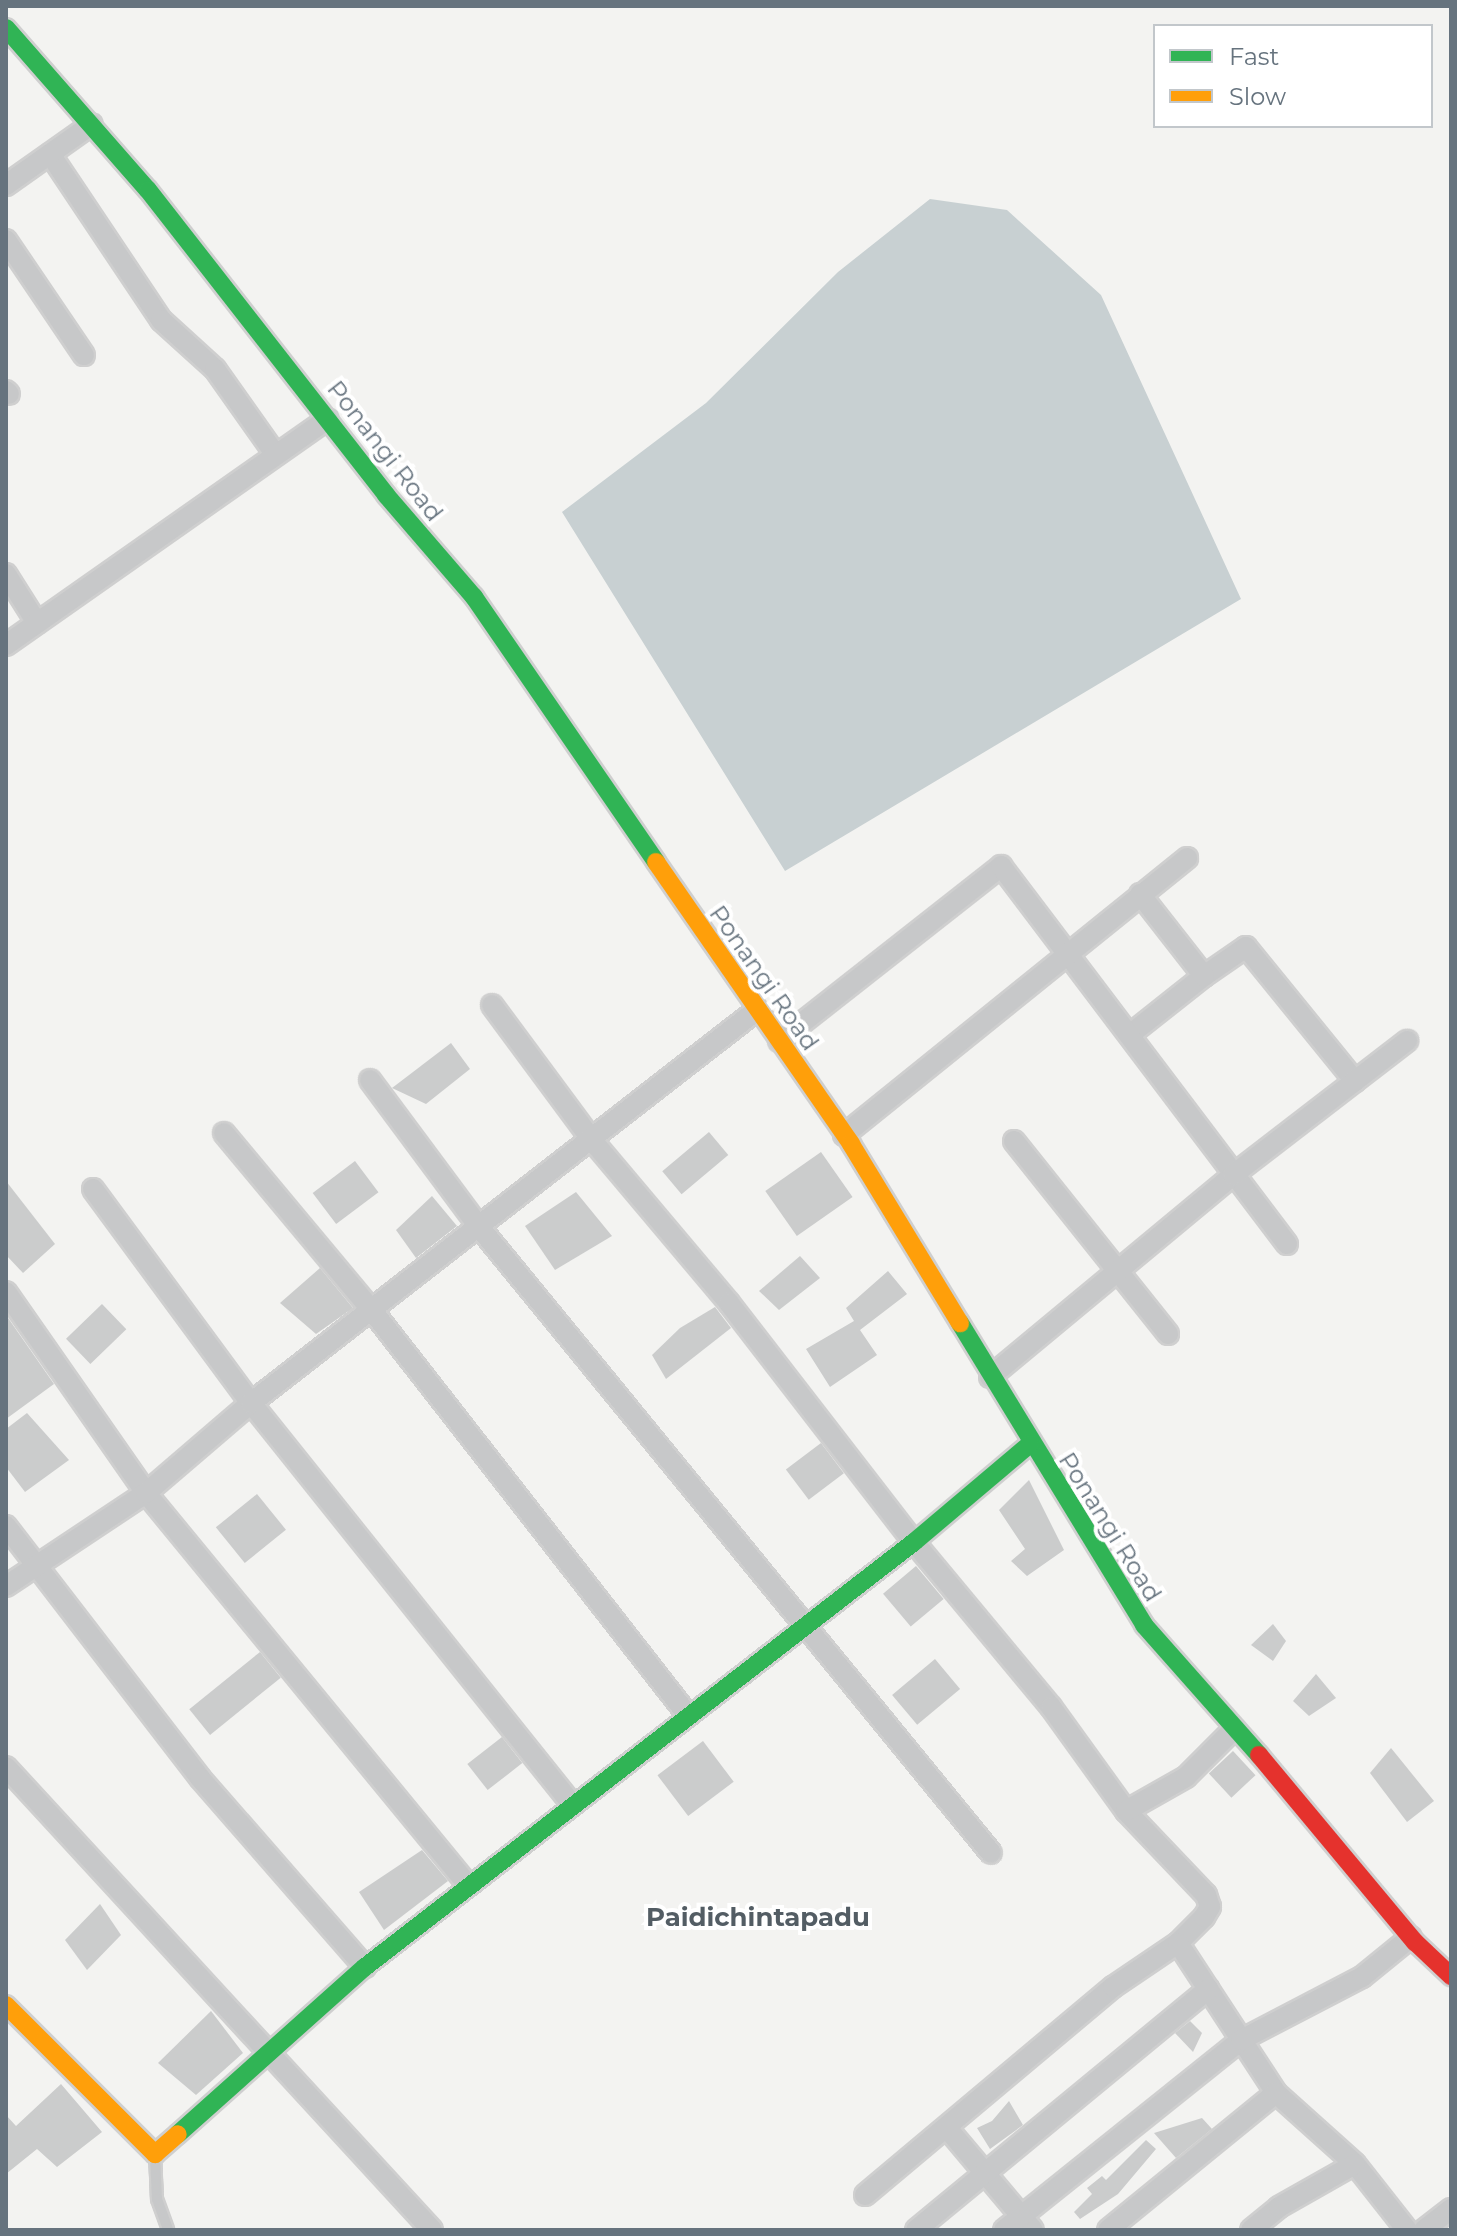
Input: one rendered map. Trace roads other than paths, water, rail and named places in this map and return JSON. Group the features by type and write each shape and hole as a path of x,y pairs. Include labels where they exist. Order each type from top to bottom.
{"street":[{"name":"Ponangi Road","path":"6,28 92,124 474,597 844,1135 1030,1444 1144,1625 1317,1820 1411,1937 1451,1976"},
{"path":"6,185 92,124"},
{"path":"50,154 161,320 215,369 276,455"},
{"path":"6,240 84,355"},
{"path":"6,645 328,419"},
{"path":"6,574 37,623"},
{"path":"844,1135 1187,858"},
{"path":"779,1041 1001,866 1132,1033 1233,1175 1287,1244"},
{"path":"1140,894 1204,976"},
{"path":"1132,1033 1246,947 1355,1081"},
{"path":"492,1005 591,1139 729,1303 914,1542 1051,1707 1126,1811 1206,1895 1210,1907 1178,1943 1102,1996 865,2195"},
{"path":"6,1586 146,1493 251,1403 374,1313 757,1010"},
{"path":"990,1377 1233,1175 1407,1041"},
{"path":"370,1080 480,1228 801,1626 991,1853"},
{"path":"224,1133 374,1313 687,1714"},
{"path":"1014,1141 1168,1334"},
{"path":"93,1189 251,1403 571,1803"},
{"path":"6,1292 146,1493 468,1885"},
{"path":"6,2005 155,2154 365,1967 571,1803 914,1542 1030,1444"},
{"path":"6,1526 200,1778 365,1967"},
{"path":"1126,1811 1186,1777 1234,1729"},
{"path":"6,1767 432,2230"},
{"path":"1004,2230 1027,2223 1241,2040 1362,1977 1411,1937"},
{"path":"1178,1943 1276,2093 1355,2164 1407,2230"},
{"path":"916,2230 1208,1989"},
{"path":"1108,2230 1276,2093"},
{"path":"947,2128 983,2176 1027,2223"},
{"path":"1251,2230 1279,2207 1355,2164"},
{"path":"1424,2230 1451,2209"}],"lane":[{"path":"155,2154 157,2199 168,2230"}],"district":[{"name":"Paidichintapadu","path":"758,1918"}]}
